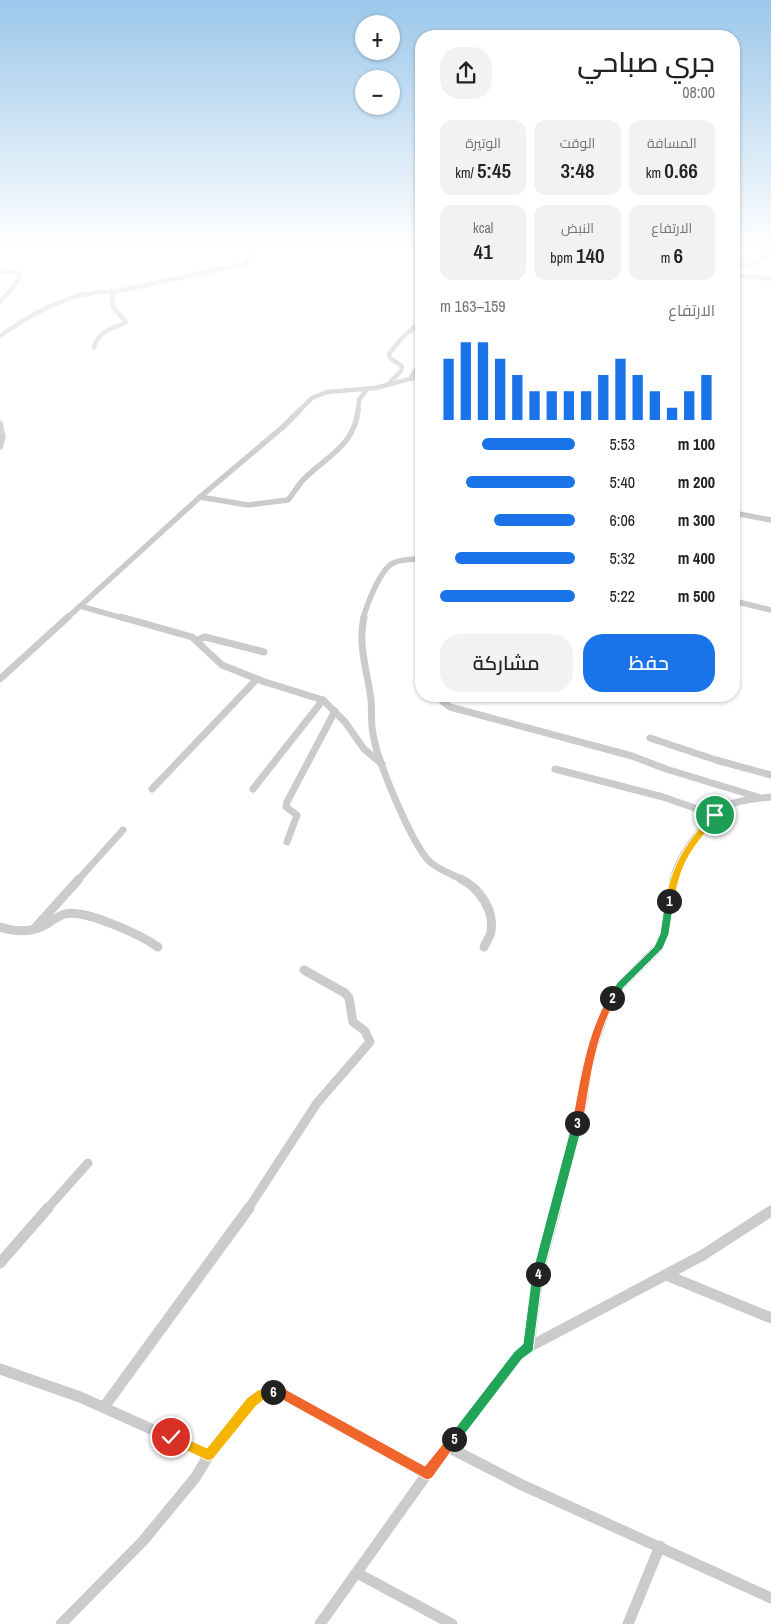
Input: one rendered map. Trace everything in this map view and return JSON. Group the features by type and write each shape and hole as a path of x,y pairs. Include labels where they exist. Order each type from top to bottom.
{"street":[{"path":"0,336 19,323"},
{"path":"94,347 94,342 100,335 124,323"},
{"path":"389,384 402,369 402,366 390,358 389,354 401,339 415,326"},
{"path":"412,377 415,372"},
{"path":"0,679 200,497 283,428 312,398 327,392 367,389 415,377"},
{"path":"200,497 248,505 288,500 302,481 338,451 352,433 357,423 359,400 367,389"},
{"path":"0,423 3,437 0,447"},
{"path":"740,514 771,520"},
{"path":"415,559 396,560 390,564 380,579 362,617 361,642 363,665 370,694 373,736 390,789 422,852 438,868 459,878 479,891 483,898 491,930 484,947"},
{"path":"740,602 771,610"},
{"path":"80,606 185,634 197,640 211,657 222,665 257,679 323,700 335,711 364,748 382,764"},
{"path":"197,640 205,637 264,652"},
{"path":"152,789 257,679"},
{"path":"253,789 323,700"},
{"path":"443,702 450,707 614,750 673,772 767,798"},
{"path":"287,842 297,815 286,806 287,802 335,711"},
{"path":"650,738 716,760 771,775"},
{"path":"555,768 663,797 715,815"},
{"path":"529,1347 538,1275 568,1165 589,1059 607,1008 621,985 658,948 664,934 674,876 682,858 694,839 715,815 729,805 740,801 767,798"},
{"path":"32,932 122,830"},
{"path":"0,927 18,932 32,932 40,929 60,915 76,914 117,925 141,935 158,947"},
{"path":"104,1407 237,1226 317,1103 370,1042 364,1031 353,1022 349,998 345,993 304,970"},
{"path":"0,1263 88,1163"},
{"path":"320,1624 427,1474 518,1356 529,1347 703,1256 771,1210"},
{"path":"666,1275 771,1318"},
{"path":"0,1369 38,1380 104,1407 208,1455"},
{"path":"61,1624 143,1542 195,1478 208,1455 252,1402 262,1394 281,1393 427,1474"},
{"path":"448,1447 520,1484 771,1598"},
{"path":"628,1624 660,1546"},
{"path":"356,1573 452,1624"}],"route":[{"path":"171,1437 208,1455 252,1402 262,1394 281,1393 427,1474 518,1356 529,1347 538,1275 564,1180 582,1102 589,1059 607,1008 621,985 658,948 664,934 674,876 682,858 694,839 715,815"}]}
